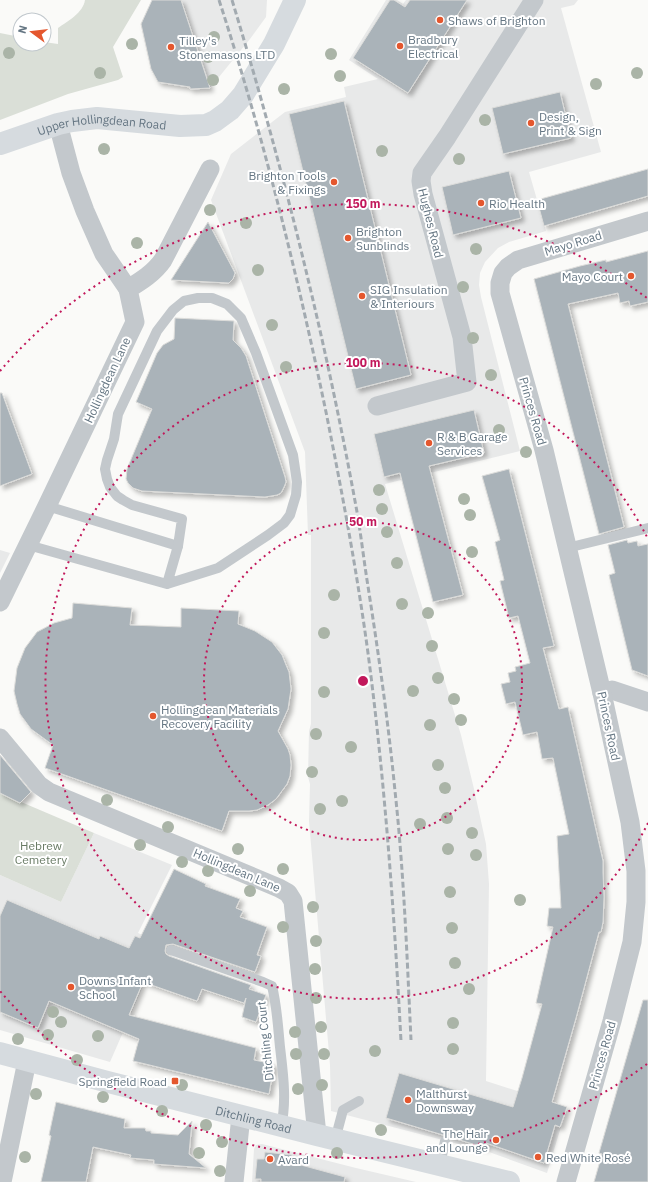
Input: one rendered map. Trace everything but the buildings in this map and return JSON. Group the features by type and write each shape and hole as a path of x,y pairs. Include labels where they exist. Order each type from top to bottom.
{"street":[{"name":"Upper Hollingdean Road","path":"0,144 58,124 97,118 180,126 206,125 224,116 236,105 274,44 295,0"},
{"name":"Hughes Road","path":"377,406 467,382 462,337 423,194 421,177 425,168 447,137 534,0"},
{"path":"58,124 71,173 85,211 104,254 128,289 150,274 163,260 210,169"},
{"name":"Mayo Road","path":"503,273 508,267 518,260 648,221"},
{"name":"Princes Road","path":"503,273 499,288 503,308 544,450 602,693 633,838 636,872 636,902 632,942 612,1021 566,1182"},
{"name":"Hollingdean Lane","path":"1,597 28,545 135,322 128,289"},
{"path":"602,693 612,690 648,702"},
{"name":"Hollingdean Lane","path":"0,738 38,786 49,792 288,892 293,901 326,1138"},
{"name":"Ditchling Road","path":"0,1053 326,1138 509,1182"},
{"path":"2,1182 27,1061"},
{"path":"234,1182 240,1116"}],"lane":[{"path":"28,545 167,584 218,568 268,535 284,523 290,515 296,495 297,482 293,455 241,318 234,310 222,302 212,298 198,298 184,301 173,310 162,323 145,353 118,414 114,439 106,465 108,483 113,492 123,500 132,505 182,519 178,546 167,584"},
{"path":"47,506 178,546"},
{"path":"567,548 648,528"},
{"name":"Ditchling Court","path":"171,950 272,986 276,1002 283,1072 285,1113 281,1126"},
{"path":"326,1138 344,1110 359,1101"},
{"path":"440,1165 445,1141"}],"shaded area":[{"path":"181,0 267,0 266,17 210,88"},
{"path":"386,0 397,0 403,4 406,0 578,0 574,5 561,8 601,152 529,172 546,231 509,242 498,248 485,262 480,273 479,285 481,297 520,451 385,484 461,735 486,844 489,884 486,1081 567,1107 547,1173 489,1152 331,1111 330,1065 309,821 310,784 308,777 309,731 311,724 311,535 308,535 305,452 211,200 231,154 285,112 346,97 344,87 378,79 349,60"},
{"path":"0,550 10,553 0,573"},
{"name":"Downs Infant School","path":"94,833 172,865 138,933 162,943 110,1062 0,1030 0,875 61,902"},
{"path":"262,1144 416,1182 252,1182 254,1149 256,1145"}],"green space":[{"path":"85,0 141,0 113,47 123,77 118,80 68,94 0,120 0,33 12,35 12,52 52,52 52,43 58,44 58,28 78,13 84,5"},
{"name":"Hebrew Cemetery","path":"0,793 94,833 61,902 0,875"}],"railway":[{"path":"219,0 265,153 291,256 326,412 349,532 368,653 384,798 392,895 401,1041"},
{"path":"232,0 268,124 301,249 330,374 357,511 382,685 395,791 403,884 411,1040"}],"place":[{"name":"Shaws of Brighton","path":"440,20"},
{"name":"Bradbury Electrical","path":"400,46"},
{"name":"Tilley's Stonemasons LTD","path":"171,47"},
{"name":"Design, Print & Sign","path":"531,123"},
{"name":"Brighton Tools & Fixings","path":"334,182"},
{"name":"Rio Health","path":"481,203"},
{"name":"Brighton Sunblinds","path":"348,238"},
{"name":"Mayo Court","path":"631,276"},
{"name":"SIG Insulation & Interiours","path":"362,296"},
{"name":"R & B Garage Services","path":"429,443"},
{"name":"Hollingdean Materials Recovery Facility","path":"153,716"},
{"name":"Downs Infant School","path":"71,987"},
{"name":"Springfield Road","path":"175,1081"},
{"name":"Malthurst Downsway","path":"408,1100"},
{"name":"The Hair and Lounge","path":"496,1140"},
{"name":"Red White Rosé","path":"538,1157"},
{"name":"Avard","path":"270,1159"}]}
